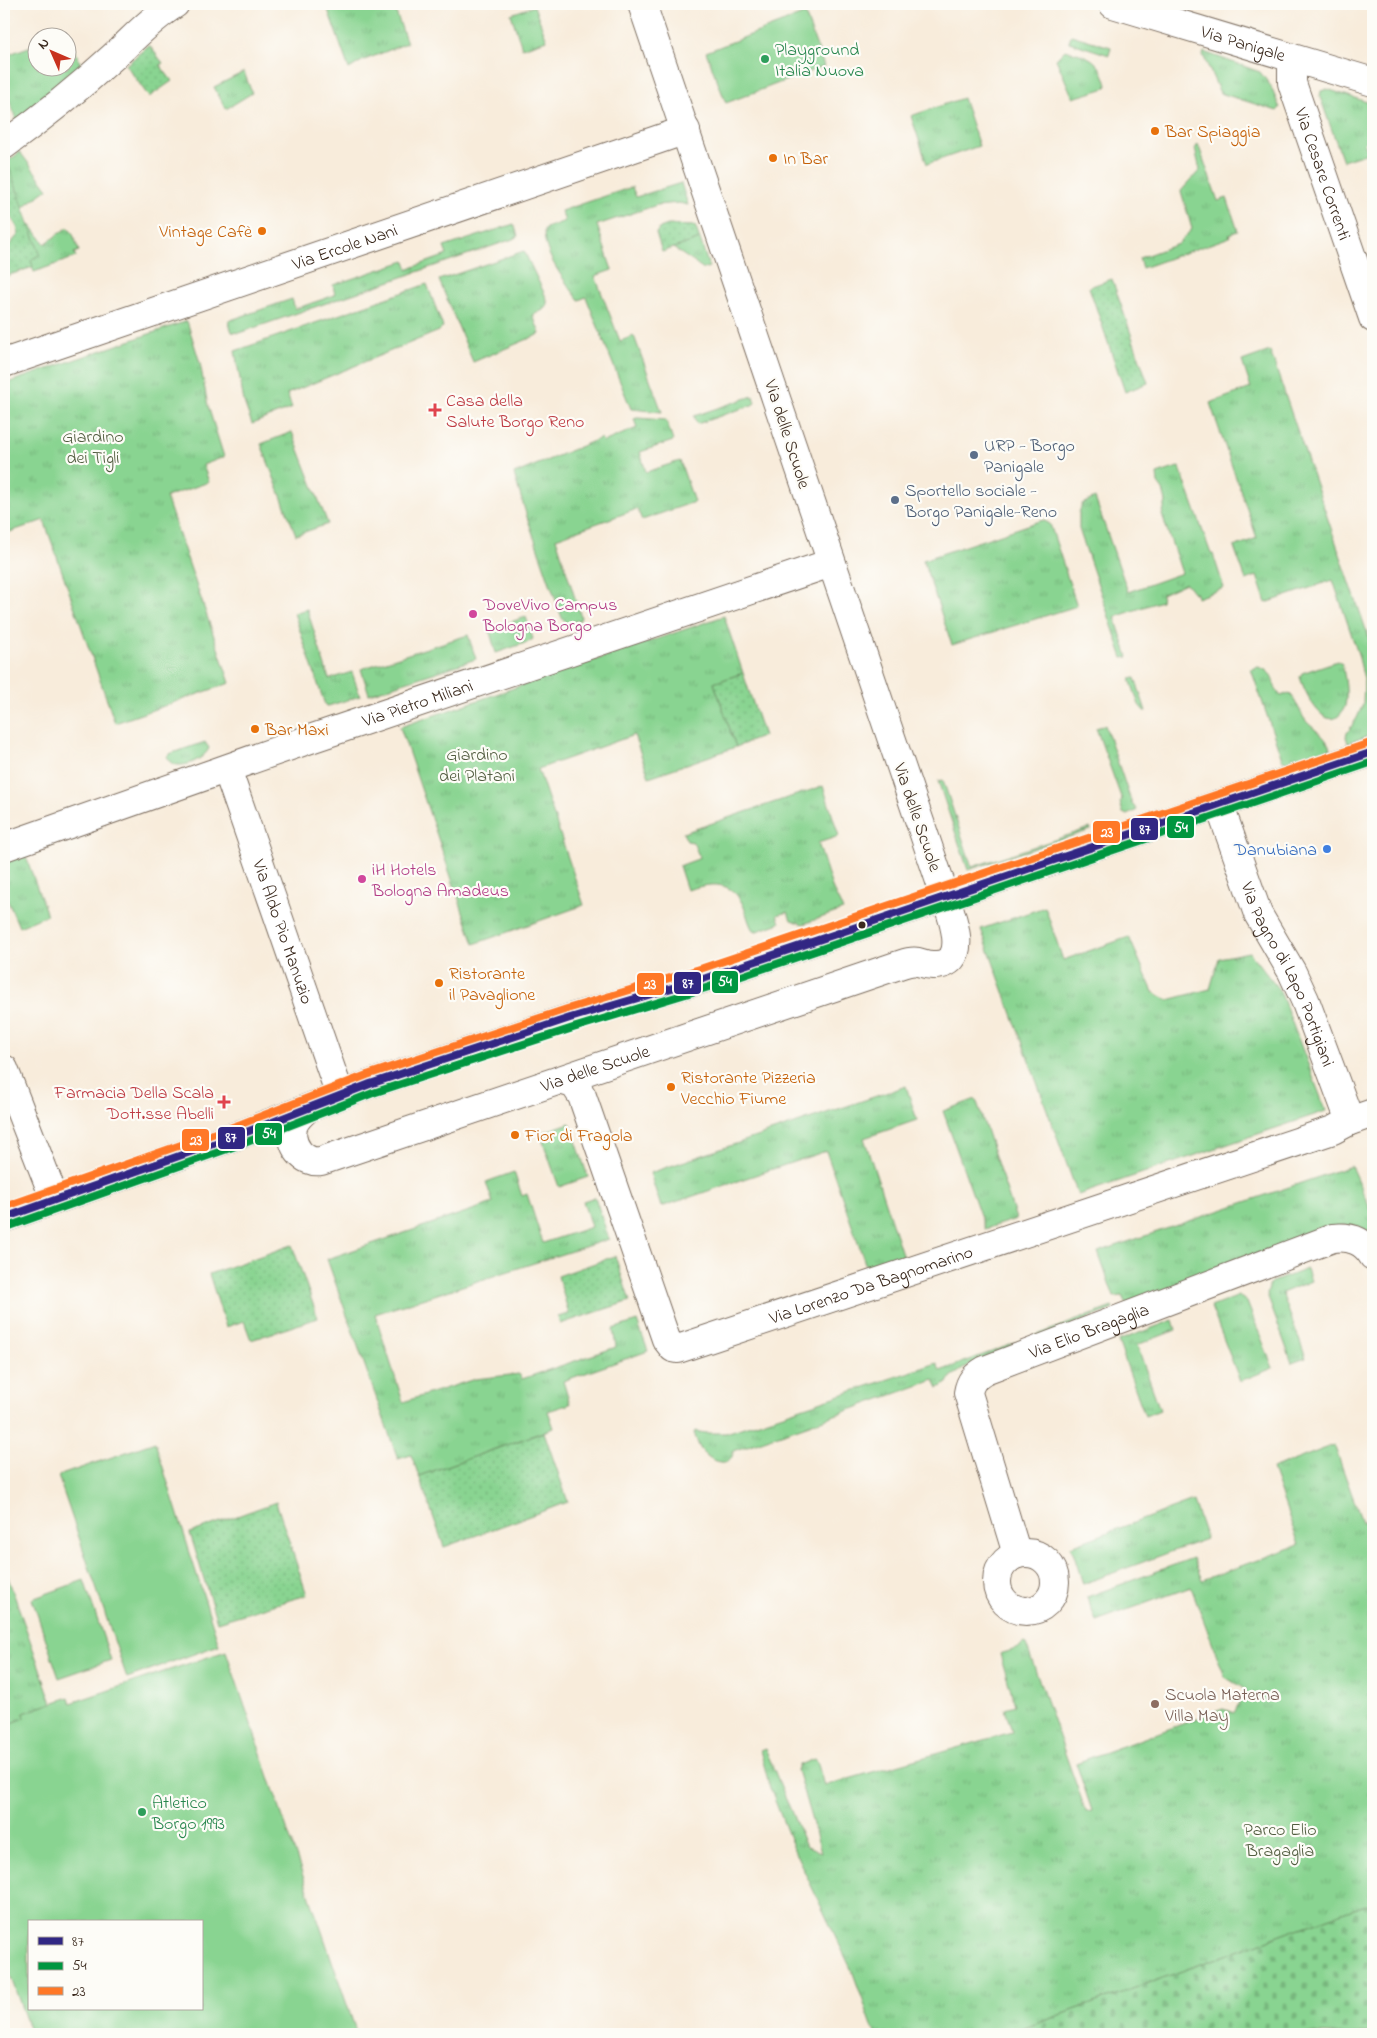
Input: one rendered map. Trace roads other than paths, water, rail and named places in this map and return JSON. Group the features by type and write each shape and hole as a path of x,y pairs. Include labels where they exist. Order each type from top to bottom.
{"street":[{"path":"4,146 115,55 146,25 175,4"},
{"name":"Via delle Scuole","path":"307,1109 295,1121 292,1135 300,1154 307,1159 317,1162 911,961 932,965 946,962 955,952 957,940 945,896 642,4"},
{"name":"Via Panigale","path":"1113,4 1373,82"},
{"name":"Via Cesare Correnti","path":"1292,58 1291,76 1294,89 1373,318"},
{"name":"Via Ercole Nani","path":"4,363 686,130"},
{"name":"Via Pietro Miliani","path":"4,846 131,800 831,564"},
{"path":"4,1218 244,1133 340,1095 570,1018 706,978 1373,752"},
{"name":"Via Aldo Pio Manuzio","path":"227,768 340,1095"},
{"name":"Via Pagno di Lapo Portigiani","path":"1220,804 1258,914 1292,972 1362,1117"},
{"path":"4,1070 55,1200"},
{"name":"Via Lorenzo Da Bagnomarino","path":"560,1080 574,1084 582,1096 666,1339 672,1348 678,1349 1333,1130 1362,1117"},
{"name":"Via Elio Bragaglia","path":"1017,1554 970,1401 969,1386 976,1376 985,1370 1333,1238 1345,1237 1355,1239 1365,1246 1373,1256"}],"place":[{"name":"Playground Italia Nuova","path":"765,59"},
{"name":"Bar Spiaggia","path":"1155,131"},
{"name":"In Bar","path":"773,158"},
{"name":"Vintage Cafè","path":"262,231"},
{"name":"Casa della Salute Borgo Reno","path":"435,410"},
{"name":"URP - Borgo Panigale","path":"974,455"},
{"name":"Sportello sociale - Borgo Panigale-Reno","path":"895,500"},
{"name":"DoveVivo Campus Bologna Borgo","path":"473,614"},
{"name":"Bar Maxi","path":"255,729"},
{"name":"Danubiana","path":"1327,849"},
{"name":"iH Hotels Bologna Amadeus","path":"362,879"},
{"name":"Ristorante il Pavaglione","path":"439,983"},
{"name":"Ristorante Pizzeria Vecchio Fiume","path":"671,1087"},
{"name":"Farmacia Della Scala Dott.sse Abelli","path":"224,1102"},
{"name":"Fior di Fragola","path":"515,1135"},
{"name":"Scuola Materna Villa May","path":"1155,1704"},
{"name":"Atletico Borgo 1993","path":"142,1812"}],"park label":[{"name":"Giardino dei Tigli","path":"93,446"},
{"name":"Giardino dei Platani","path":"477,764"},
{"name":"Parco Elio Bragaglia","path":"1280,1839"}]}
